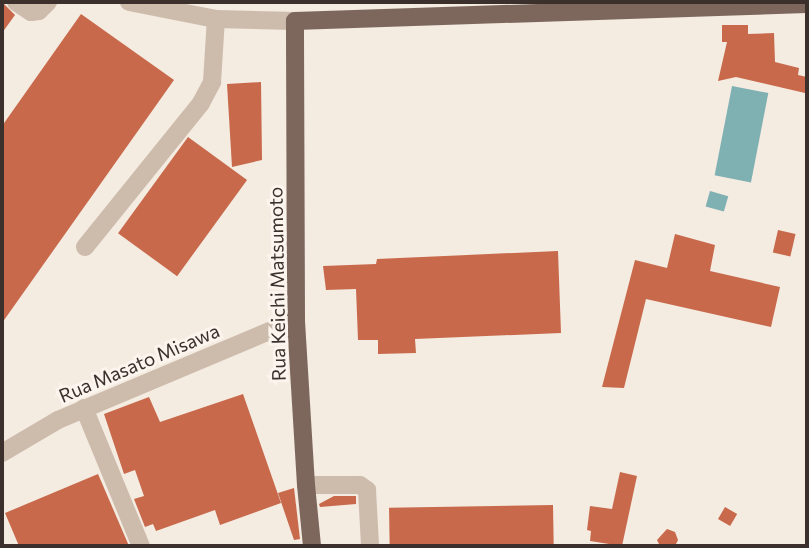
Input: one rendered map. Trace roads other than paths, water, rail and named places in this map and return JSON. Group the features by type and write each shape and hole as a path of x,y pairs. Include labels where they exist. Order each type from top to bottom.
{"main road":[{"path":"295,21 405,9 807,4"},
{"name":"Rua Keichi Matsumoto","path":"295,21 296,320 306,485 313,546"}],"street":[{"path":"16,2 31,12 39,11 48,2"},
{"path":"129,2 216,19 295,21"},
{"path":"85,247 201,103 212,82 216,19"},
{"name":"Rua Masato Misawa","path":"2,453 85,408 296,320"},
{"path":"85,408 141,546"},
{"path":"306,485 360,485 367,490 370,546"}],"water":[{"path":"732,86 768,93 751,182 715,175"},
{"path":"710,191 728,196 724,212 706,206"}]}
